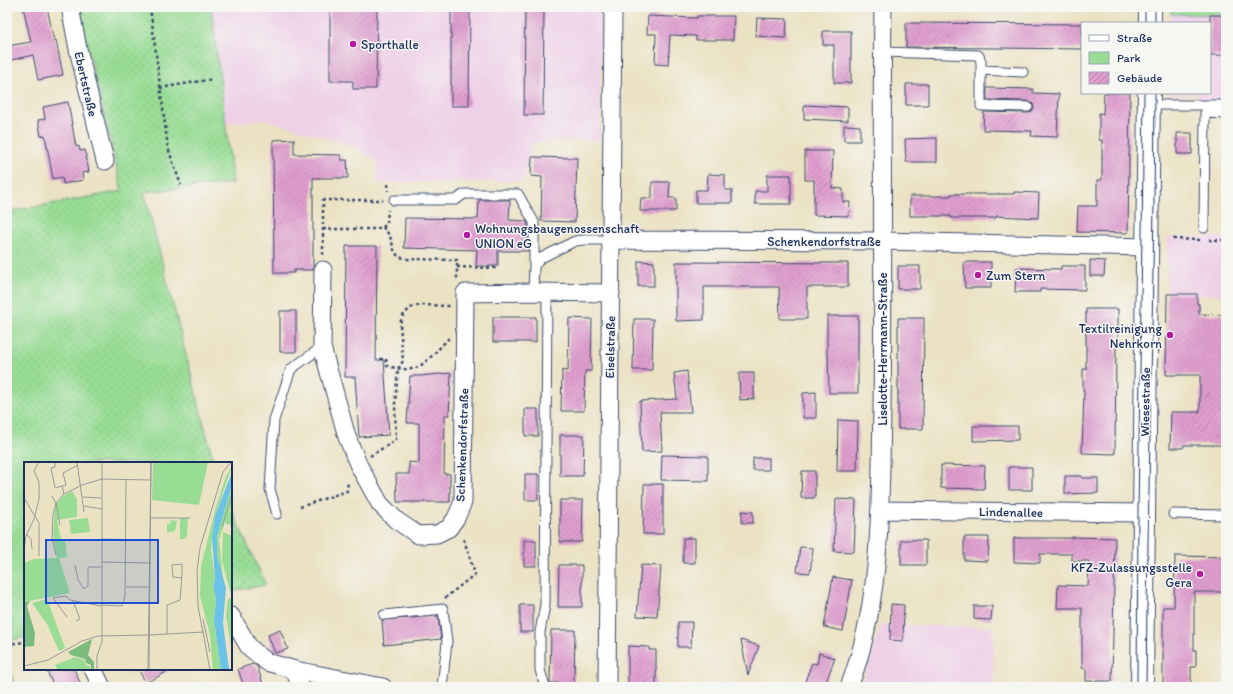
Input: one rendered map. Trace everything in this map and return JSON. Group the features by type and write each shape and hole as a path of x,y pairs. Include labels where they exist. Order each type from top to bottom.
{"street":[{"name":"Ebertstraße","path":"70,7 78,49 105,161"},
{"name":"Eiselstraße","path":"607,687 613,7"},
{"name":"Liselotte-Herrmann-Straße","path":"849,687 855,672 869,620 876,564 880,510 883,7"},
{"path":"1150,7 1150,22"},
{"name":"Wiesestraße","path":"1142,687 1149,99"},
{"name":"Schenkendorfstraße","path":"611,240 882,241 1147,247"},
{"name":"Schenkendorfstraße","path":"322,270 322,347 347,438 358,464 380,504 396,520 418,535 437,534 449,528 456,518 463,502 465,293 611,293"},
{"name":"Lindenallee","path":"880,510 1143,513"},
{"path":"232,618 249,647 267,662 294,670 383,687"},
{"path":"94,670 102,687"},
{"path":"294,670 300,687"}],"lane":[{"path":"882,52 974,54 980,58 981,106 1028,107"},
{"path":"981,70 1023,72"},
{"path":"1149,99 1226,105"},
{"path":"1204,228 1205,114 1226,114"},
{"path":"390,201 456,200 464,194 518,194 534,222 534,266 540,292 545,605 540,632 540,670 545,687"},
{"name":"Schenkendorfstraße","path":"534,266 541,258 575,241 611,240"},
{"path":"277,514 270,489 274,420 291,369 322,347"},
{"path":"1173,514 1226,515"},
{"path":"384,615 443,609 447,642 442,687"}],"path":[{"path":"150,7 168,148 181,185"},
{"path":"160,88 213,80"},
{"path":"323,228 375,229 383,227 387,223 390,201 388,184"},
{"path":"322,270 323,200 372,200"},
{"path":"383,227 389,235 393,248 401,258 408,260 457,260 457,286"},
{"path":"457,267 499,268"},
{"path":"358,464 396,440 395,404 398,369 403,361 400,324 402,317 410,308 421,305 464,313 453,335 417,368 398,369 387,366 386,359 380,359"},
{"path":"300,506 348,491"},
{"path":"440,610 440,601 475,574 456,518"},
{"path":"7,644 24,642"}],"shaded area":[{"path":"211,7 601,7 600,140 533,142 523,181 377,183 377,161 350,145 264,119 226,124"},
{"path":"1171,7 1226,7 1226,108 1197,108 1197,95 1169,95 1211,94 1211,22 1171,22"},
{"path":"1167,237 1226,237 1226,295 1167,294"},
{"path":"881,625 993,627 993,687 860,687"}],"green space":[{"path":"81,7 211,7 233,183 144,192 214,462 24,462 24,637 7,641 7,212 122,191 84,31"},
{"path":"1171,7 1226,7 1226,15 1171,14"},
{"path":"232,511 266,585 232,591"},
{"path":"7,655 15,687 7,687"}],"building":[{"path":"23,7 47,7 54,41 56,40 63,75 38,80 33,55 7,61 7,46 31,42"},
{"name":"Sporthalle","path":"330,7 377,7 376,89 353,89 353,81 330,81"},
{"path":"451,7 470,7 469,106 451,106"},
{"path":"525,7 544,7 543,115 524,115"},
{"path":"1210,15 1226,15 1226,55 1211,55"},
{"path":"648,16 697,18 697,16 734,16 733,40 696,40 696,36 670,35 668,65 655,64 656,34 647,34"},
{"path":"757,18 787,19 786,38 756,36"},
{"path":"906,23 1081,24 1081,49 906,47"},
{"path":"823,31 851,31 851,83 834,83 834,45 823,45"},
{"path":"906,84 928,84 928,105 906,105"},
{"path":"987,88 1033,89 1033,93 1059,94 1057,137 1031,136 1032,131 983,130 984,112 1028,113 1034,108 1033,104 1028,101 987,100"},
{"path":"1104,94 1130,94 1128,233 1077,232 1078,206 1097,206 1097,180 1102,180 1102,140 1099,140 1099,113 1103,114"},
{"path":"68,102 76,147 79,146 80,151 85,150 89,172 82,173 83,180 63,184 62,177 53,179 45,135 41,136 38,120 45,119 43,107"},
{"path":"804,105 848,107 848,121 804,119"},
{"path":"844,125 860,126 860,141 844,141"},
{"path":"1177,133 1192,133 1192,154 1177,154"},
{"path":"937,138 937,162 906,162 905,139"},
{"path":"294,139 294,154 341,155 341,160 347,160 348,178 313,178 313,270 294,270 294,273 274,273 273,140"},
{"path":"805,151 833,151 832,188 843,189 843,202 850,202 849,216 814,215 814,180 805,180"},
{"path":"532,157 577,158 575,222 541,221 542,177 531,176"},
{"path":"708,174 725,175 725,190 732,190 732,203 696,203 696,190 707,190"},
{"path":"767,175 791,175 791,204 755,204 755,191 767,191"},
{"path":"652,182 670,182 669,198 676,198 676,211 640,211 641,198 652,198"},
{"path":"1014,192 1039,193 1038,218 996,216 996,218 951,218 951,216 910,216 910,196 951,196 951,194 1014,194"},
{"name":"Wohnungsbaugenossenschaft UNION eG","path":"479,200 510,200 509,220 526,221 528,224 528,251 498,251 498,266 476,266 477,250 404,248 405,218 478,219"},
{"path":"346,246 377,246 376,360 384,360 389,435 359,437 355,377 345,377"},
{"path":"1090,260 1105,261 1104,276 1090,276"},
{"path":"638,261 654,262 654,286 638,286"},
{"path":"676,262 848,263 848,287 807,287 807,319 780,319 779,287 704,287 704,320 676,321"},
{"name":"Zum Stern","path":"964,262 991,262 991,288 965,288"},
{"path":"898,266 920,266 920,289 898,289"},
{"path":"1061,266 1085,266 1085,290 1040,289 1040,292 1015,292 1016,268 1061,269"},
{"path":"1167,294 1197,294 1199,314 1226,315 1226,445 1184,445 1183,448 1170,448 1171,412 1200,412 1200,375 1166,375"},
{"path":"1086,309 1118,309 1118,347 1116,347 1115,454 1082,453 1084,391 1083,369 1086,369"},
{"path":"280,311 296,311 296,352 280,352"},
{"path":"827,316 858,316 858,393 829,393"},
{"path":"493,317 536,317 536,342 493,342"},
{"path":"569,318 592,319 591,371 585,371 584,411 561,411 562,370 568,371"},
{"path":"898,318 924,318 923,429 898,429"},
{"path":"634,319 653,319 652,370 633,370"},
{"path":"687,371 691,412 660,412 662,451 642,452 640,401 677,399 674,373"},
{"path":"451,373 449,415 445,415 444,474 450,474 450,502 397,502 396,474 409,474 409,462 419,463 419,423 407,423 410,376"},
{"path":"739,373 754,373 754,399 740,400"},
{"path":"816,392 816,418 803,418 803,393"},
{"path":"525,409 538,409 538,436 525,436"},
{"path":"838,420 858,421 857,471 837,471"},
{"path":"973,426 1018,426 1018,440 973,441"},
{"path":"560,435 584,435 583,476 560,476"},
{"path":"662,455 708,456 708,481 661,480"},
{"path":"753,458 769,458 769,470 753,470"},
{"path":"941,465 985,466 984,489 941,488"},
{"path":"1009,467 1032,467 1032,490 1009,490"},
{"path":"802,471 815,471 815,498 801,498"},
{"path":"525,474 538,474 538,500 525,500"},
{"path":"1065,476 1098,478 1098,493 1065,494"},
{"path":"644,484 663,484 663,534 643,534"},
{"path":"836,499 856,500 854,552 834,551"},
{"path":"560,500 583,500 582,542 560,542"},
{"path":"742,511 753,512 753,523 742,523"},
{"path":"964,537 989,537 988,561 964,560"},
{"path":"683,538 695,538 695,563 683,563"},
{"path":"1014,538 1115,538 1112,681 1086,681 1086,669 1082,668 1082,608 1057,608 1058,585 1088,586 1089,561 1072,561 1072,554 1040,554 1040,563 1014,562"},
{"path":"524,540 536,540 536,566 524,566"},
{"path":"901,540 926,540 926,565 901,565"},
{"path":"800,547 813,548 810,573 797,572"},
{"path":"1175,556 1226,557 1226,592 1194,592 1194,650 1196,650 1196,667 1191,667 1191,687 1163,687 1163,607 1174,607"},
{"path":"559,565 582,565 582,607 558,607"},
{"path":"641,565 661,566 657,617 637,616"},
{"path":"833,577 852,580 843,631 824,627"},
{"path":"891,604 904,605 903,641 890,640"},
{"path":"520,605 533,605 533,632 520,632"},
{"path":"974,606 992,606 991,620 974,619"},
{"path":"438,616 441,639 384,645 382,620"},
{"path":"678,622 692,622 691,647 678,647"},
{"path":"280,630 288,649 275,653 268,635"},
{"path":"551,630 575,630 574,684 550,683"},
{"path":"741,640 759,646 748,675"},
{"path":"628,646 649,647 649,650 656,650 656,687 628,687"},
{"path":"819,653 835,658 824,687 812,687 804,684 812,663 817,664"},
{"path":"253,664 257,666 264,687 244,687 238,669"},
{"path":"46,670 74,670 82,687 54,687"},
{"path":"139,670 170,670 146,683"}],"tram line":[{"path":"1145,7 1145,22"},
{"path":"1155,7 1155,22"},
{"path":"1137,687 1144,94"},
{"path":"1146,687 1155,94"}],"place":[{"name":"Sporthalle","path":"353,44"},
{"name":"Wohnungsbaugenossenschaft UNION eG","path":"467,235"},
{"name":"Zum Stern","path":"978,275"},
{"name":"Textilreinigung Nehrkorn","path":"1170,335"},
{"name":"KFZ-Zulassungsstelle Gera","path":"1200,574"}]}
